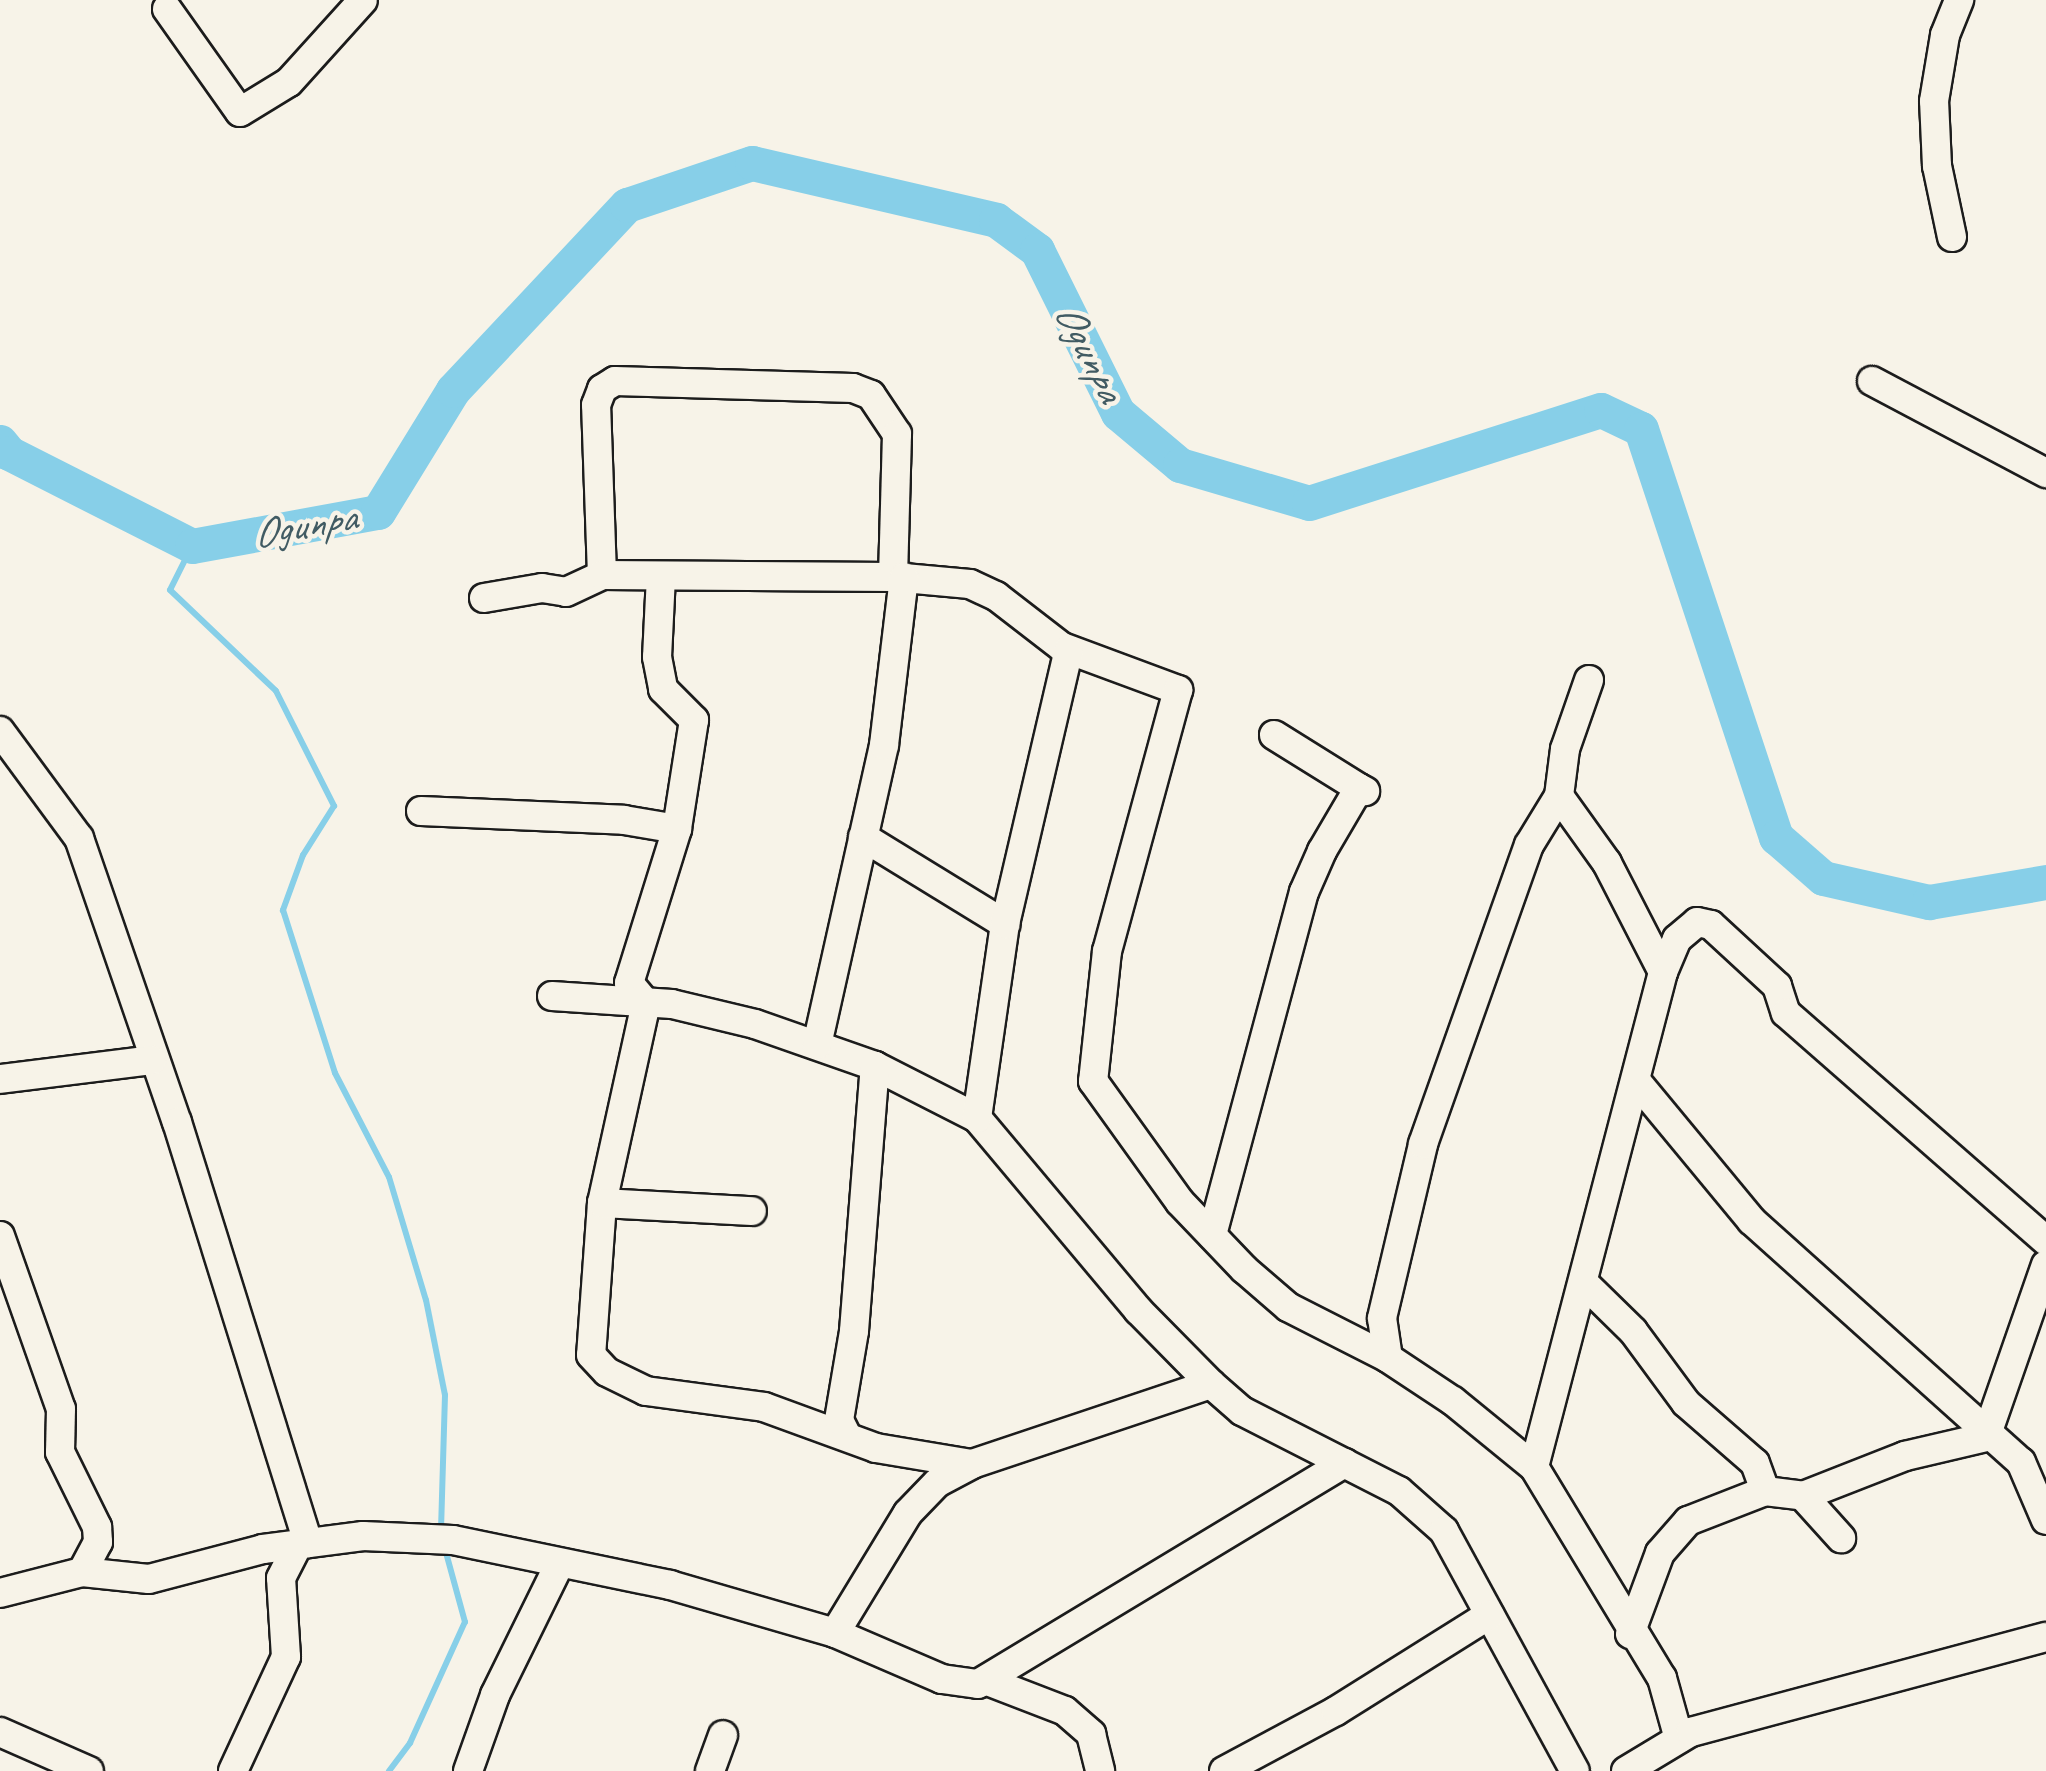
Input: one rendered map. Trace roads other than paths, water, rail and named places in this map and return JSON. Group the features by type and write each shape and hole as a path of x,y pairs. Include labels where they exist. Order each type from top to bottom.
{"street":[{"path":"167,9 240,112 289,82 364,0"},
{"path":"1952,237 1937,166 1934,101 1945,35 1959,0"},
{"path":"602,575 596,405 602,389 615,381 853,388 871,396 897,434 898,577 884,745 817,1045"},
{"path":"1872,381 2046,473"},
{"path":"484,598 542,588 566,592 602,575 898,577 984,590 1069,650 1178,690 1107,951 1094,1082 1180,1202 1288,1307 1388,1358 1534,1468 1615,1594 1630,1634 1662,1678 1679,1738"},
{"path":"646,1003 629,983 677,829 694,720 663,690 657,657 661,576"},
{"path":"977,1118 1005,924 1069,650"},
{"path":"1388,1358 1382,1318 1423,1144 1529,845 1559,796 1565,749 1589,680"},
{"path":"0,732 79,838 303,1544"},
{"path":"1212,1235 1304,892 1362,790 1274,735"},
{"path":"1559,796 1607,863 1663,972"},
{"path":"421,811 624,820 677,829"},
{"path":"863,837 1005,924"},
{"path":"1534,1468 1585,1284 1606,1176 1638,1082 1663,972 1678,939 1698,922 1711,925 1776,986 1786,1013 2046,1241"},
{"path":"552,996 646,1003 755,1024 876,1066 977,1118 1138,1310 1210,1384 1242,1411 1399,1491 1444,1531 1575,1771"},
{"path":"646,1003 602,1202 592,1355 596,1365 646,1390 764,1407 845,1432 934,1471 972,1464 1132,1416 1210,1384"},
{"path":"0,1079 152,1060"},
{"path":"845,1432 840,1420 854,1331 876,1066"},
{"path":"1638,1082 1752,1220 1986,1437 2021,1462 2046,1520"},
{"path":"602,1202 752,1211"},
{"path":"0,1236 61,1409 60,1452 97,1526 98,1542 82,1572"},
{"path":"1986,1437 2046,1266"},
{"path":"1585,1284 1633,1331 1686,1403 1755,1463 1764,1491"},
{"path":"1630,1634 1668,1537 1714,1508 1764,1491 1803,1496 1905,1456 1986,1437"},
{"path":"990,1682 1344,1464"},
{"path":"835,1633 934,1471"},
{"path":"1803,1496 1841,1538"},
{"path":"0,1593 82,1572 148,1578 303,1544 363,1536 444,1539 559,1565 600,1567 835,1633 942,1679 990,1682 1065,1711 1091,1734 1100,1771"},
{"path":"233,1771 286,1657 281,1578 303,1544"},
{"path":"468,1771 495,1695 559,1565"},
{"path":"1224,1771 1336,1711 1490,1615"},
{"path":"1626,1771 1679,1738 2046,1637"},
{"path":"0,1732 89,1771"},
{"path":"710,1771 723,1735"}],"waterway":[{"name":"Ogunpa","path":"0,442 9,453 192,546 378,512 453,390 627,205 752,163 996,220 1037,250 1118,413 1180,465 1309,503 1601,410 1641,429 1776,837 1823,878 1929,902 2046,882"},
{"path":"192,546 170,590 276,691 334,806 303,855 283,910 335,1073 389,1177 426,1300 445,1395 441,1532"},
{"path":"389,1771 410,1743 465,1622 445,1549"}]}
